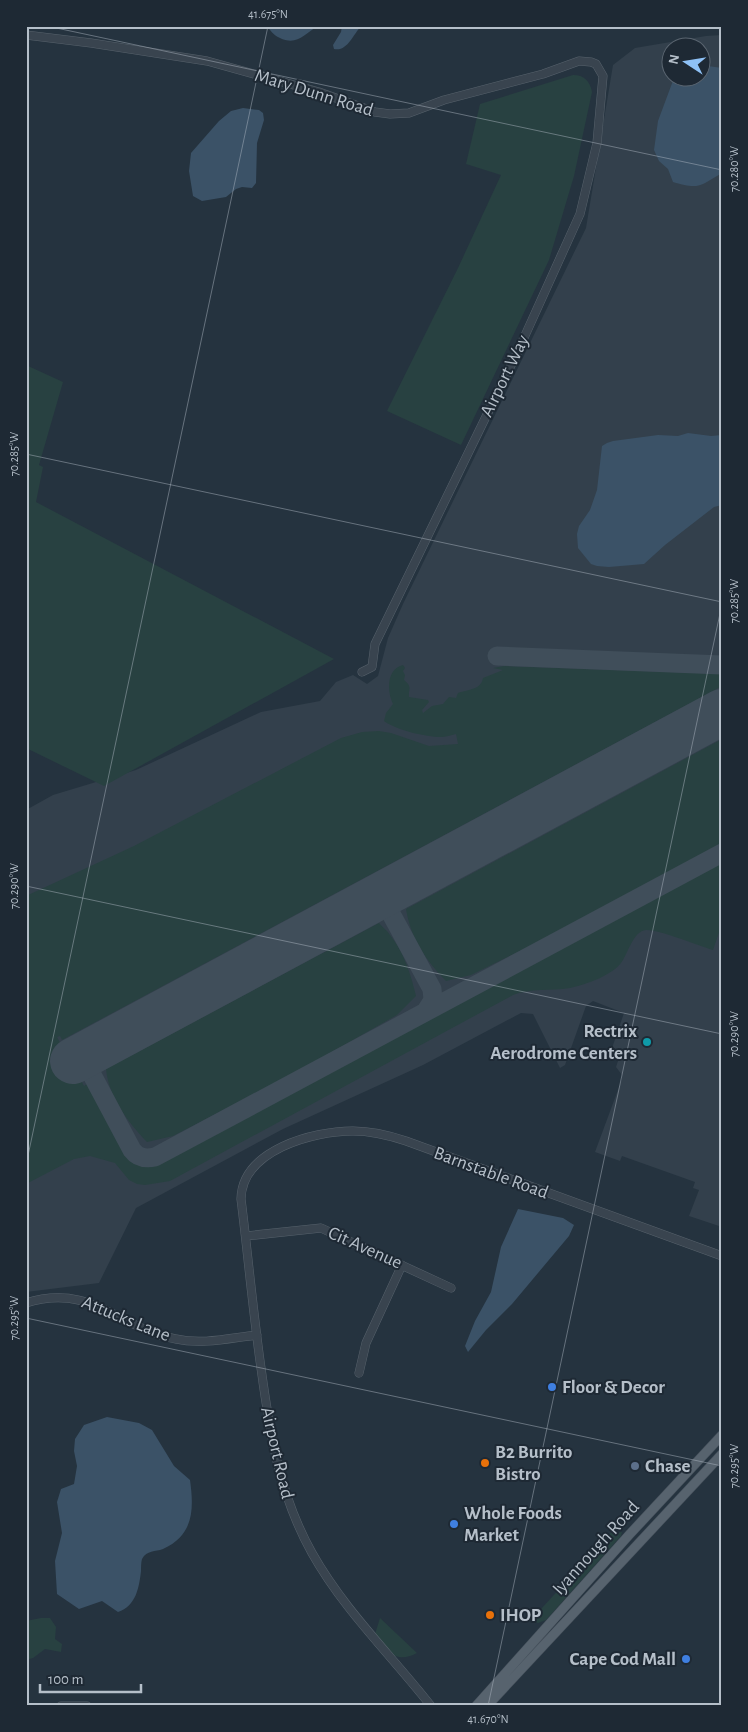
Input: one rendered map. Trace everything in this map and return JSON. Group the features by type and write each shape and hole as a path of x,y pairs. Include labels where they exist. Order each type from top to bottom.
{"main road":[{"name":"Iyannough Road","path":"476,1706 722,1435"},
{"name":"Iyannough Road","path":"487,1706 722,1454"}],"street":[{"name":"Mary Dunn Road","path":"26,35 91,42 207,61 319,92 376,112 390,114 409,112 444,100 543,74 579,61 596,64"},
{"name":"Airport Way","path":"362,672 372,667 375,644 518,351 580,214 597,143 603,76 596,64"},
{"name":"Barnstable Road","path":"259,1161 284,1146 320,1134 353,1131 385,1135 722,1256"},
{"name":"Airport Road","path":"259,1161 247,1174 242,1190 265,1405 282,1486 296,1522 312,1553 336,1590 430,1706"},
{"name":"Cit Avenue","path":"246,1236 321,1228 451,1288"},
{"path":"359,1373 366,1343 402,1265"},
{"name":"Attucks Lane","path":"26,1303 50,1298 82,1300 158,1334 176,1340 210,1341 257,1335"},
{"path":"61,1706 87,1706"}],"shaded area":[{"path":"267,26 318,26 301,38 292,41 277,37"},
{"path":"342,26 361,26 343,48 334,49 333,45 341,32"},
{"path":"722,35 722,1227 689,1216 699,1190 693,1188 695,1182 622,1156 620,1161 595,1152 622,1079 622,1075 616,1067 619,1058 610,1054 624,1013 593,1001 586,1006 565,1065 560,1068 533,1014 521,1013 423,1065 283,1129 136,1208 99,1283 26,1292 26,810 53,795 136,770 261,712 320,701 336,682 353,675 367,684 378,676 388,638 403,604 586,228 613,65 635,48 660,44 660,88 710,88 710,38 694,38"},
{"path":"710,66 722,68 722,173 704,184 694,186 673,182 668,169 659,161 654,150 658,121 670,88 710,88"},
{"path":"243,108 259,110 263,113 264,120 257,143 256,183 252,188 242,187 236,189 226,197 202,201 193,196 189,171 191,153 219,121 231,111"},
{"path":"688,433 711,436 722,435 722,505 714,507 644,564 609,567 591,564 578,548 577,534 579,526 590,510 597,490 602,446 613,441 658,435 678,436"},
{"path":"518,1209 563,1218 574,1225 569,1236 512,1304 486,1330 468,1352 465,1346 475,1321 491,1292 501,1247"},
{"path":"107,1417 139,1423 152,1430 174,1466 190,1480 192,1501 190,1520 186,1529 173,1543 144,1556 136,1596 129,1605 118,1612 102,1601 79,1609 57,1594 55,1561 62,1533 57,1502 61,1489 74,1484 77,1466 74,1451 75,1439 84,1425"}],"green space":[{"path":"573,75 586,79 592,92 574,176 549,260 461,445 387,411 458,268 501,175 466,164 480,104"},
{"path":"26,365 63,382 39,465 43,467 36,502 334,659 104,786 26,748"},
{"path":"403,665 405,668 403,671 405,675 404,680 409,686 409,697 428,700 429,702 422,710 423,713 432,706 443,704 449,697 456,698 458,693 477,687 483,678 503,670 493,668 504,666 722,674 722,686 62,1040 60,1036 57,1037 63,1048 65,1047 84,1086 87,1084 125,1155 136,1164 146,1167 156,1165 685,881 722,863 722,924 713,950 652,930 641,931 634,939 620,964 605,976 570,988 534,990 513,995 170,1181 145,1185 137,1184 129,1180 115,1163 90,1156 74,1159 26,1184 26,896 134,846 341,738 362,732 379,731 391,733 429,746 458,744 456,734 443,737 427,736 403,730 384,721 386,713 393,704 389,687 391,676 397,667"},
{"path":"722,739 722,844 526,948 471,975 446,981 432,965 415,939 406,909"},
{"path":"379,923 395,942 403,956 416,996 397,1015 291,1075 173,1136 147,1142 120,1109 111,1090 106,1069"},
{"path":"615,1528 617,1533 622,1532 621,1536 546,1620 538,1623 531,1620"},
{"path":"50,1618 56,1627 55,1639 62,1644 61,1652 45,1649 33,1658 26,1660 26,1621"},
{"path":"380,1618 417,1653 403,1657 397,1656 388,1650 375,1634"}],"taxiway":[{"path":"497,656 722,665"},
{"path":"82,1056 132,1150 142,1157 155,1157 722,853"},
{"path":"389,910 390,897 399,885"},
{"path":"364,904 381,904 389,910 432,989 433,1000 426,1011"}],"runway":[{"path":"73,1061 722,712"}],"place":[{"name":"Rectrix Aerodrome Centers","path":"647,1042"},
{"name":"Floor & Decor","path":"552,1387"},
{"name":"B2 Burrito Bistro","path":"485,1463"},
{"name":"Chase","path":"635,1466"},
{"name":"Whole Foods Market","path":"454,1524"},
{"name":"IHOP","path":"490,1615"},
{"name":"Cape Cod Mall","path":"686,1659"}]}
